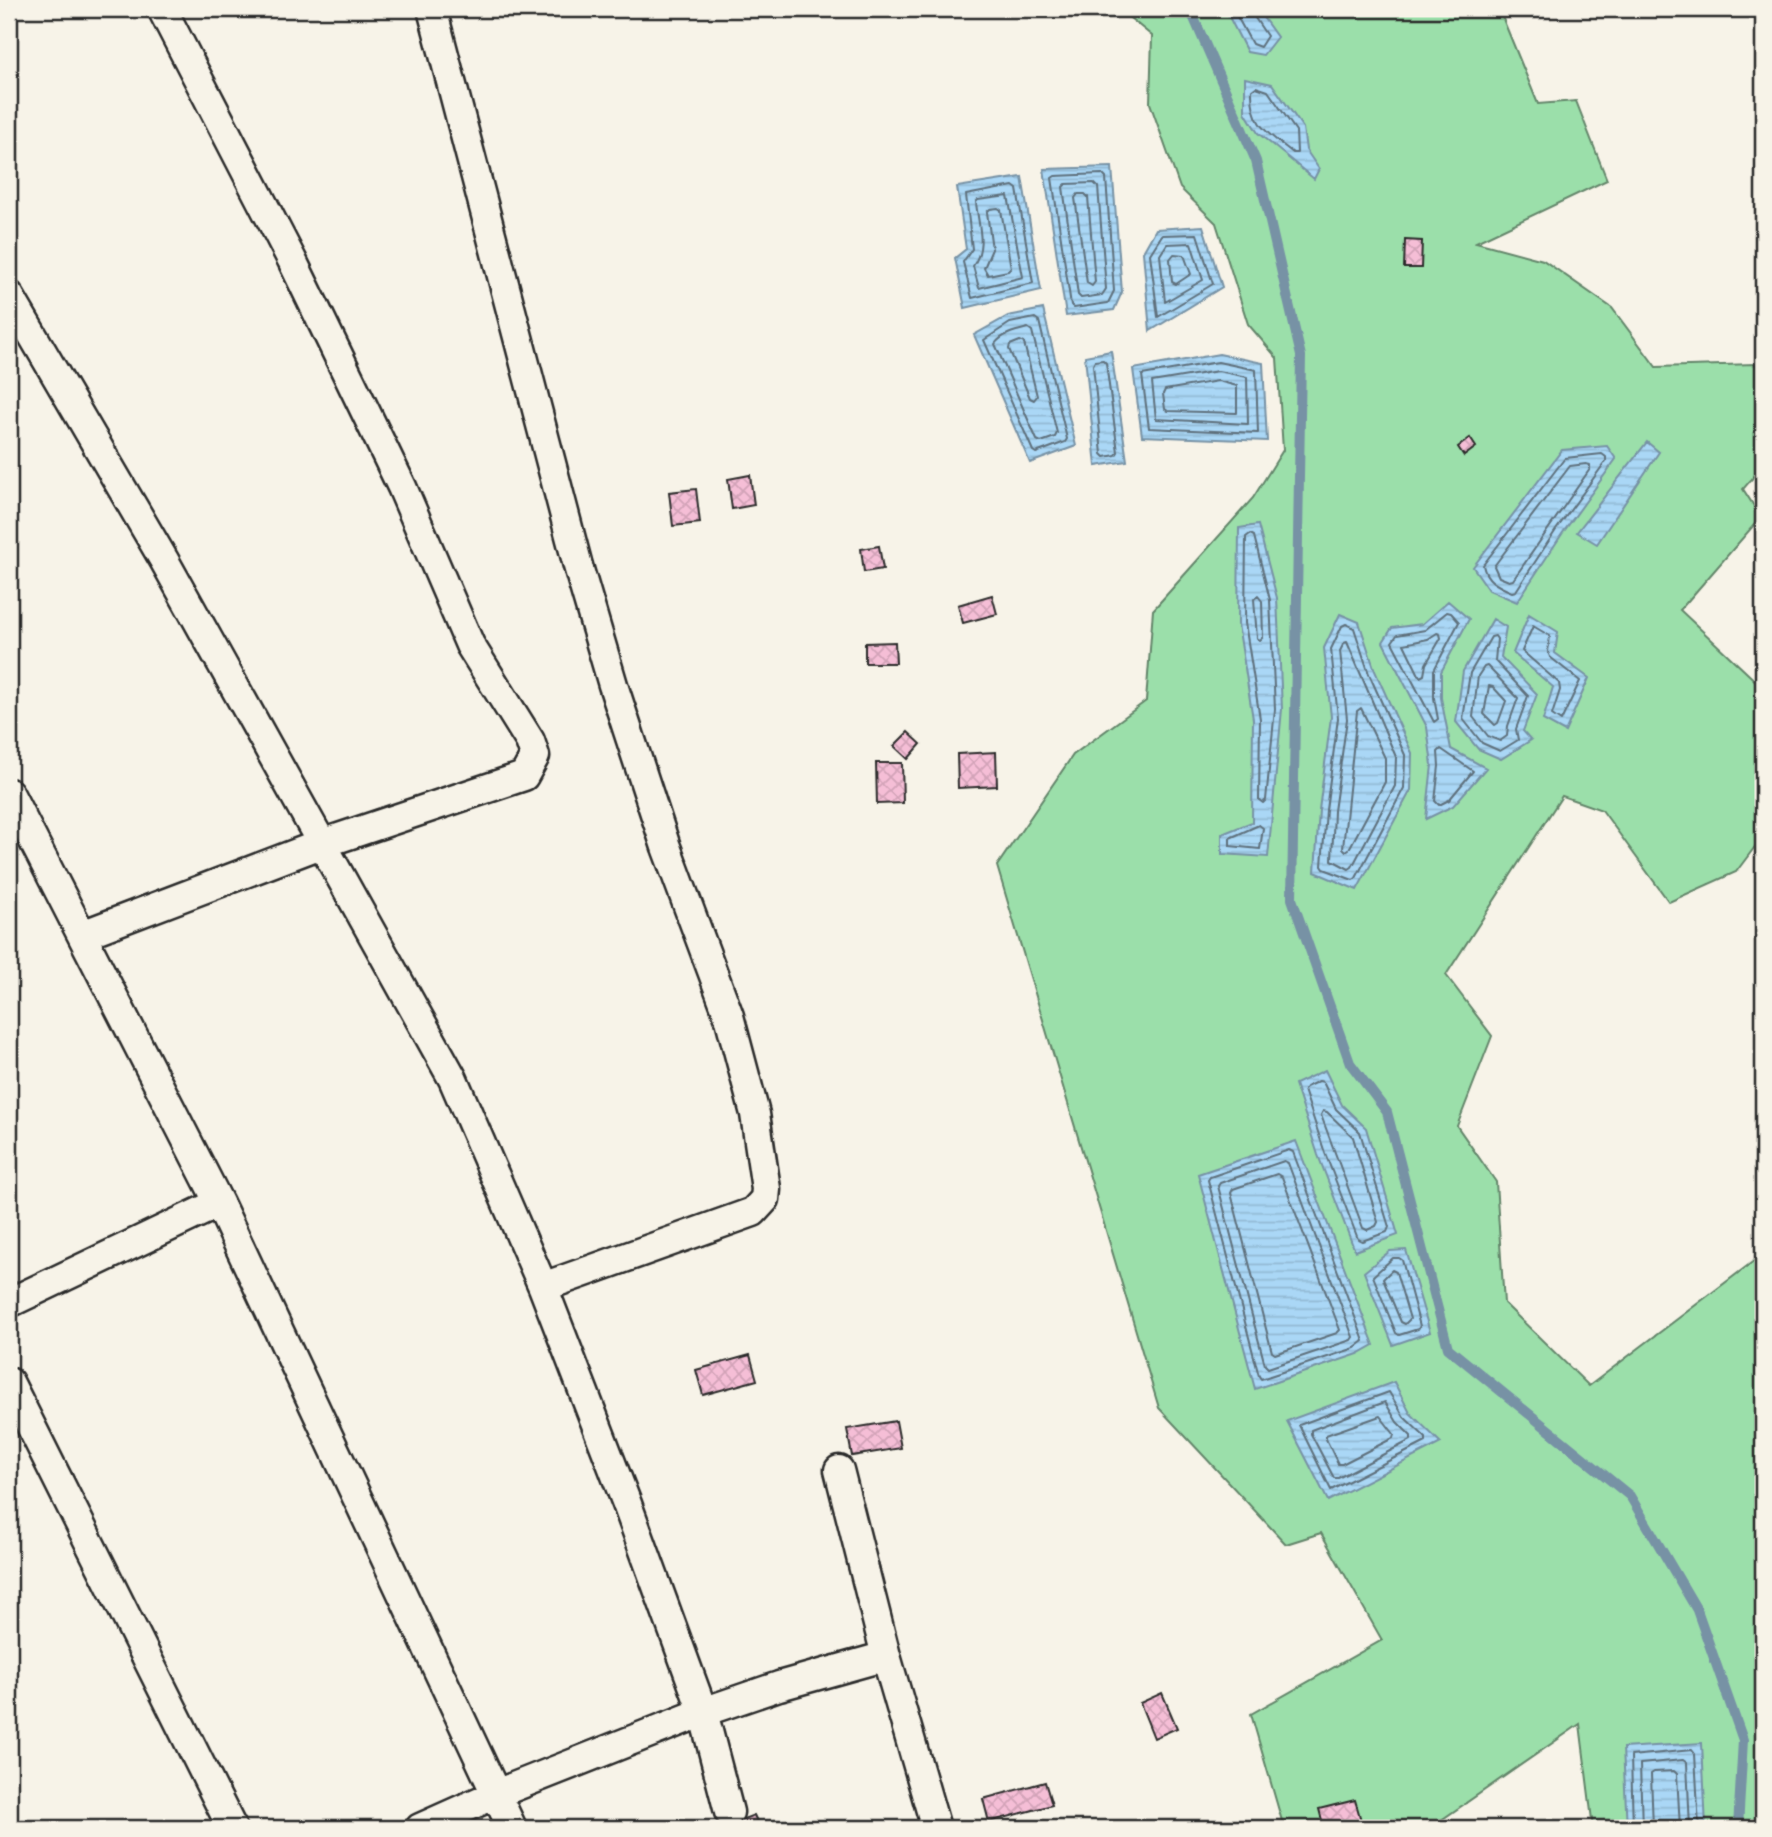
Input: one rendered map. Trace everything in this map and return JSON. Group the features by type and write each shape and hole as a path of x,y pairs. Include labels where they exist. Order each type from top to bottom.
{"street":[{"path":"82,935 321,844 524,776 535,756 530,741 470,645 402,488 362,404 292,260 162,9"},
{"path":"432,9 578,566 613,685 666,847 729,1016 755,1114 766,1189 765,1199 753,1212 543,1287"},
{"path":"9,295 164,560 453,1079 543,1287 627,1504 704,1712 729,1812"},
{"path":"9,793 219,1203 512,1828"},
{"path":"9,1303 219,1203"},
{"path":"9,1382 232,1828"},
{"path":"839,1470 886,1656 936,1828"},
{"path":"420,1828 496,1794 704,1712 779,1686 886,1656"}],"green space":[{"path":"1119,9 1499,9 1538,104 1576,101 1607,180 1476,242 1543,260 1612,308 1656,367 1755,364 1763,375 1763,466 1743,489 1761,517 1680,610 1763,688 1763,836 1736,872 1669,902 1602,810 1562,796 1446,975 1492,1036 1457,1126 1496,1182 1504,1303 1589,1386 1763,1254 1763,1828 1593,1828 1580,1724 1434,1825 1423,1828 1284,1828 1251,1714 1382,1640 1321,1533 1286,1544 1159,1408 997,866 1073,755 1146,701 1153,610 1253,498 1283,450 1277,358 1248,324 1216,223 1180,188 1150,103 1152,36"}],"water":[{"path":"1225,9 1257,9 1277,37 1263,55 1247,52"},
{"path":"1245,78 1272,84 1303,128 1306,150 1319,169 1314,179 1258,133 1245,112"},
{"path":"1112,167 1122,292 1114,310 1066,316 1044,169"},
{"path":"1022,177 1041,290 965,308 955,258 966,249 957,187"},
{"path":"1203,226 1222,287 1150,331 1143,252 1156,229"},
{"path":"1043,309 1076,446 1030,463 974,335 1008,316"},
{"path":"1111,351 1127,461 1096,466 1085,356"},
{"path":"1219,354 1263,363 1267,441 1142,436 1133,369"},
{"path":"1647,442 1659,452 1597,544 1577,532"},
{"path":"1607,446 1616,459 1517,602 1489,590 1473,567 1562,450"},
{"path":"1258,525 1277,598 1282,709 1268,857 1222,854 1222,834 1252,822 1253,719 1238,624 1239,528"},
{"path":"1448,601 1469,619 1441,672 1441,698 1451,749 1486,768 1453,806 1426,819 1432,765 1427,727 1383,642 1392,628 1422,624"},
{"path":"1340,614 1359,622 1375,671 1412,753 1411,790 1357,890 1315,872 1319,810 1331,717 1324,648"},
{"path":"1529,614 1558,632 1555,653 1589,678 1565,732 1543,720 1553,687 1513,653"},
{"path":"1493,619 1506,627 1501,657 1537,694 1523,731 1531,740 1501,759 1478,749 1456,722 1463,671"},
{"path":"1325,1070 1342,1105 1366,1128 1398,1235 1355,1251 1318,1155 1295,1084"},
{"path":"1296,1141 1374,1345 1358,1354 1255,1389 1198,1174"},
{"path":"1406,1250 1430,1332 1393,1345 1364,1272 1390,1251"},
{"path":"1394,1382 1410,1413 1441,1443 1328,1501 1287,1421"},
{"path":"1702,1743 1706,1828 1627,1828 1623,1748"}],"building":[{"path":"1405,240 1422,241 1421,268 1404,268"},
{"path":"1470,438 1476,447 1464,456 1458,447"},
{"path":"750,475 754,505 732,509 728,479"},
{"path":"696,489 700,523 673,526 669,492"},
{"path":"879,546 883,569 864,572 861,549"},
{"path":"992,595 997,614 963,623 958,605"},
{"path":"895,642 896,663 865,663 865,643"},
{"path":"908,732 921,744 908,759 894,746"},
{"path":"996,752 997,786 958,788 957,754"},
{"path":"876,763 902,763 903,803 877,804"},
{"path":"750,1355 757,1380 703,1395 696,1370"},
{"path":"896,1421 901,1448 852,1456 847,1429"},
{"path":"1162,1693 1177,1728 1154,1738 1140,1703"},
{"path":"1045,1782 1052,1805 989,1822 983,1799"},
{"path":"1355,1800 1362,1824 1324,1828 1319,1809"},
{"path":"754,1815 760,1828 720,1828"}],"waterway":[{"path":"1190,9 1256,161 1301,356 1292,899 1350,1063 1387,1112 1448,1348 1630,1496 1697,1610 1743,1740 1738,1828"}]}
